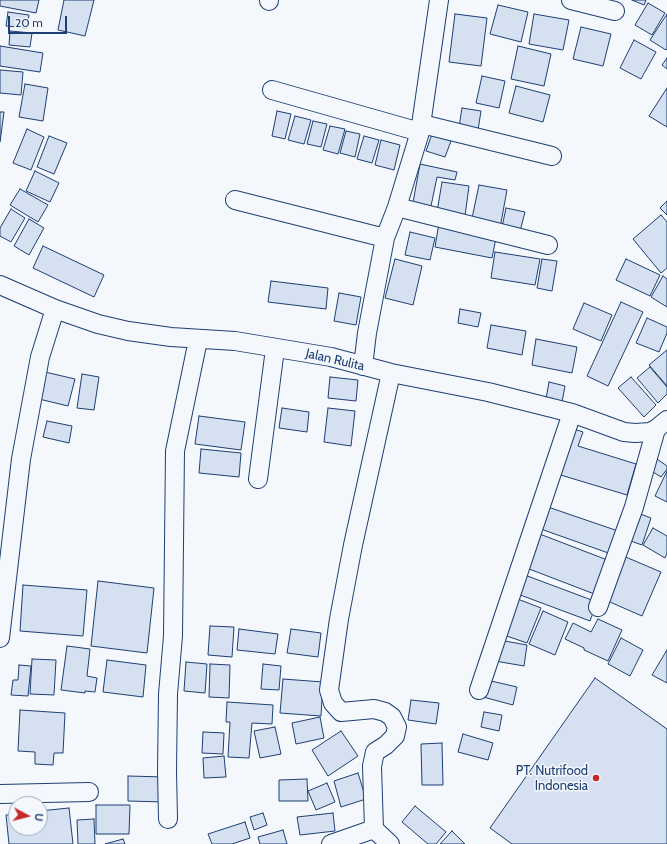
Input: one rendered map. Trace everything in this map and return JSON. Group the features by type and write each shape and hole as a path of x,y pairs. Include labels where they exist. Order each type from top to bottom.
{"street":[{"path":"362,366 385,238 397,206 421,128 439,0"},
{"path":"571,0 615,11"},
{"path":"272,90 421,128 552,156"},
{"path":"235,200 385,238"},
{"path":"397,206 548,245"},
{"name":"Jalan Rulita","path":"0,285 55,309 98,324 128,331 171,338 235,342 331,357 391,373 488,392 572,413 624,432 643,433 662,424"},
{"path":"0,628 21,459 40,357 55,309"},
{"path":"168,819 168,708 172,636 176,451 198,340"},
{"path":"258,479 275,349"},
{"path":"390,844 374,829 372,766 375,752 386,745 395,736 397,726 392,717 385,712 374,709 341,712 333,703 329,690 339,619 391,373"},
{"path":"479,690 572,413"},
{"path":"598,607 662,424"},
{"path":"0,794 89,792"},
{"path":"331,844 374,829"}],"building":[{"path":"0,0 39,0 36,13 0,6"},
{"path":"64,0 94,0 85,36 58,30"},
{"path":"632,0 646,0 644,5"},
{"path":"648,3 665,13 652,35 635,25"},
{"path":"498,5 528,12 521,42 490,34"},
{"path":"8,12 29,15 27,28 6,26"},
{"path":"455,14 487,18 481,66 449,62"},
{"path":"534,14 569,20 563,50 529,44"},
{"path":"667,14 667,49 666,50 650,40"},
{"path":"581,27 611,34 603,66 573,59"},
{"path":"10,31 32,33 30,47 9,45"},
{"path":"634,40 656,52 641,79 620,68"},
{"path":"0,46 43,53 40,72 0,66"},
{"path":"518,46 551,54 544,86 511,79"},
{"path":"667,58 667,69 662,65"},
{"path":"0,70 23,72 21,95 0,93"},
{"path":"482,76 505,81 499,108 476,103"},
{"path":"25,84 48,88 43,121 19,117"},
{"path":"516,86 550,95 543,122 509,113"},
{"path":"667,88 667,127 649,116"},
{"path":"462,108 481,111 478,130 459,127"},
{"path":"277,111 291,114 285,139 272,136"},
{"path":"0,112 4,112 0,142"},
{"path":"295,116 311,120 304,144 288,140"},
{"path":"313,121 327,124 321,147 307,144"},
{"path":"330,126 345,129 338,154 323,150"},
{"path":"27,129 44,137 31,170 13,163"},
{"path":"346,131 360,134 355,157 340,153"},
{"path":"432,134 451,141 445,157 426,151"},
{"path":"49,136 67,143 54,174 37,167"},
{"path":"364,136 379,140 372,163 357,159"},
{"path":"381,140 400,145 394,170 375,165"},
{"path":"420,164 457,172 455,180 437,177 430,211 412,208"},
{"path":"35,171 59,183 50,202 26,191"},
{"path":"442,182 469,186 465,216 437,212"},
{"path":"479,185 507,190 500,228 471,223"},
{"path":"20,189 48,205 38,222 10,205"},
{"path":"667,201 667,215 660,208"},
{"path":"506,208 525,212 519,235 501,232"},
{"path":"11,209 25,218 11,242 0,236 0,228"},
{"path":"661,215 667,222 667,268 661,273 633,239"},
{"path":"29,219 44,228 29,255 14,246"},
{"path":"439,223 497,233 492,258 435,247"},
{"path":"410,232 435,238 430,260 405,255"},
{"path":"43,246 104,275 94,297 33,268"},
{"path":"495,252 540,259 535,285 491,278"},
{"path":"395,259 422,266 413,305 385,298"},
{"path":"542,259 557,261 552,291 537,288"},
{"path":"626,259 660,275 650,296 616,280"},
{"path":"663,276 667,279 667,307 651,297"},
{"path":"271,281 328,288 326,309 268,302"},
{"path":"339,293 361,297 356,325 334,321"},
{"path":"621,302 643,312 608,386 587,376"},
{"path":"584,303 612,315 601,341 573,329"},
{"path":"460,309 481,313 478,327 458,323"},
{"path":"647,318 667,327 667,333 659,352 636,343"},
{"path":"491,325 526,331 522,355 487,348"},
{"path":"536,339 577,347 572,373 532,365"},
{"path":"667,350 667,386 649,365"},
{"path":"650,367 667,387 667,394 658,403 637,378"},
{"path":"45,372 75,379 68,406 39,399"},
{"path":"82,374 99,377 94,410 77,408"},
{"path":"330,377 358,380 356,401 328,398"},
{"path":"631,377 656,405 644,417 618,388"},
{"path":"549,382 565,386 562,402 546,399"},
{"path":"282,408 309,412 307,432 279,428"},
{"path":"328,408 355,411 351,446 324,442"},
{"path":"199,416 245,422 241,450 195,444"},
{"path":"47,421 72,426 69,443 43,437"},
{"path":"568,427 583,432 578,446 636,464 627,495 554,473"},
{"path":"201,449 241,453 239,477 199,473"},
{"path":"654,457 667,466 667,469 661,477 647,468"},
{"path":"667,471 667,502 655,496"},
{"path":"545,506 621,532 614,555 538,528"},
{"path":"635,512 651,518 642,545 625,539"},
{"path":"653,528 667,536 667,553 665,558 643,545"},
{"path":"537,533 610,561 597,595 524,567"},
{"path":"621,555 661,572 642,616 603,599"},
{"path":"522,574 597,602 590,621 515,593"},
{"path":"98,581 154,588 147,653 91,646"},
{"path":"23,585 87,590 83,636 20,631"},
{"path":"515,598 541,608 527,643 501,634"},
{"path":"543,611 568,622 555,655 529,644"},
{"path":"598,619 622,630 608,661 565,639 573,623 591,632"},
{"path":"210,626 234,627 232,657 208,655"},
{"path":"239,629 278,634 275,654 237,650"},
{"path":"291,629 321,633 318,657 287,653"},
{"path":"621,638 643,650 630,676 608,664"},
{"path":"499,640 527,645 524,666 495,661"},
{"path":"67,646 90,649 87,676 97,678 95,692 85,691 85,693 61,690"},
{"path":"667,650 667,683 652,675"},
{"path":"32,659 56,660 54,695 30,694"},
{"path":"107,660 146,665 143,697 103,692"},
{"path":"186,662 207,664 205,693 184,691"},
{"path":"210,664 230,665 229,698 209,697"},
{"path":"263,664 281,666 279,690 261,689"},
{"path":"19,665 31,666 28,696 11,695 13,680 18,680"},
{"name":"PT. Nutrifood Indonesia","path":"595,678 667,729 667,844 512,844 490,828"},
{"path":"283,679 323,682 321,716 280,713"},
{"path":"487,680 517,687 513,705 483,697"},
{"path":"411,700 439,703 436,724 408,720"},
{"path":"227,702 273,705 272,724 252,723 249,758 228,757 230,722 226,722"},
{"path":"20,710 65,713 63,753 54,753 53,765 35,764 35,752 18,751"},
{"path":"484,712 502,715 499,731 481,727"},
{"path":"320,717 324,738 296,744 292,723"},
{"path":"275,727 281,754 260,758 254,731"},
{"path":"341,731 358,756 328,776 312,750"},
{"path":"203,732 224,733 223,754 202,753"},
{"path":"463,734 493,743 488,760 458,752"},
{"path":"442,743 443,785 422,785 421,744"},
{"path":"224,756 226,777 204,778 203,758"},
{"path":"358,773 366,799 341,807 334,781"},
{"path":"128,776 165,777 164,802 128,801"},
{"path":"307,779 308,801 279,801 279,780"},
{"path":"327,783 335,802 316,810 308,791"},
{"path":"96,805 130,805 129,834 96,834"},
{"path":"415,806 446,832 436,844 428,844 402,822"},
{"path":"69,808 73,844 9,844 8,836 48,836 48,810"},
{"path":"263,813 267,825 254,830 250,817"},
{"path":"333,813 335,831 300,835 297,817"},
{"path":"6,815 8,815 8,834"},
{"path":"94,819 95,844 78,844 77,820"},
{"path":"245,822 250,838 232,844 212,844 208,834"},
{"path":"283,830 287,844 260,844 258,837"},
{"path":"452,831 465,844 440,844"},
{"path":"123,839 125,844 105,844"}],"place":[{"name":"PT. Nutrifood Indonesia","path":"596,778"}]}
